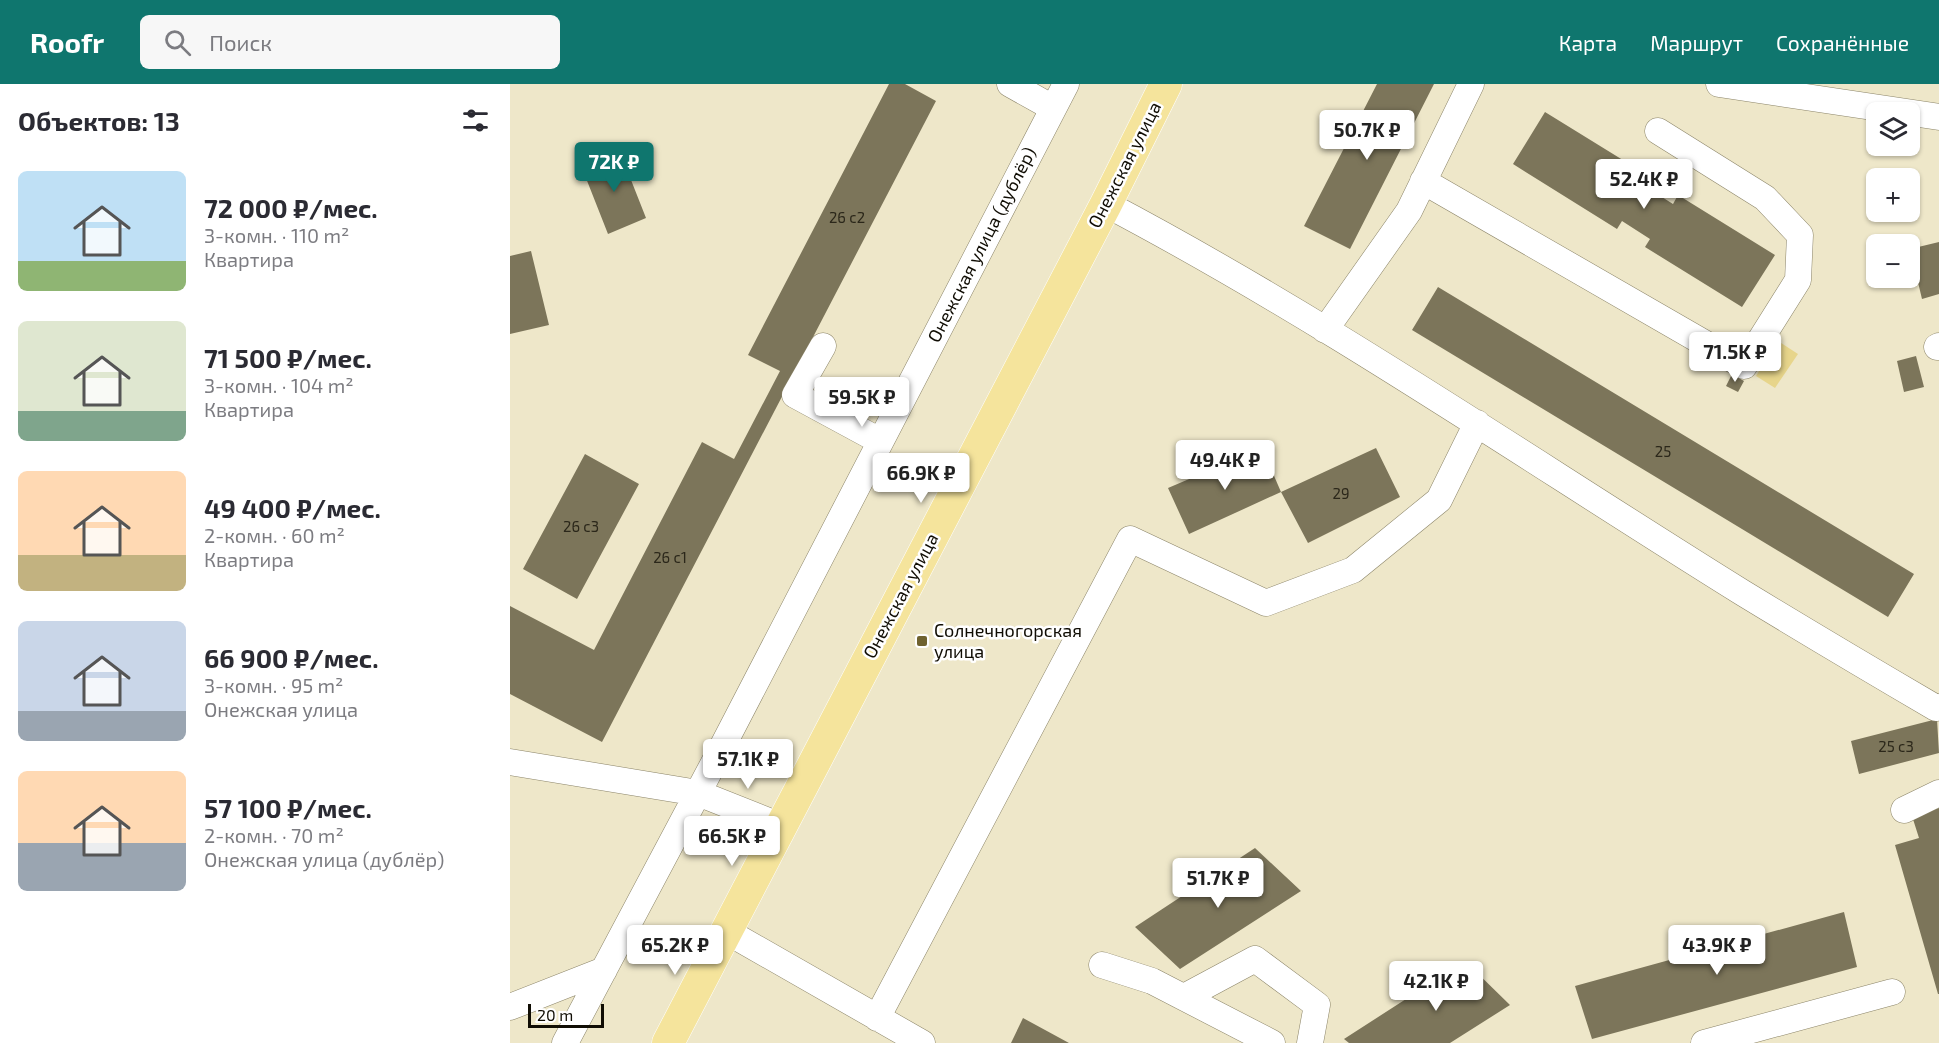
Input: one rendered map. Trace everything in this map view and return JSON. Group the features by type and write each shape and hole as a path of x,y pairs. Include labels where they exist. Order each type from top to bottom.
{"main road":[{"name":"Онежская улица","path":"668,1043 1106,204 1166,84"}],"street":[{"path":"1010,84 1053,108"},
{"name":"Онежская улица (дублёр)","path":"565,1043 698,793 1066,84"},
{"path":"1325,330 1409,211 1471,84"},
{"path":"1719,84 1939,117"},
{"path":"1424,181 1744,366 1798,280 1800,235 1766,198 1658,131"},
{"path":"1106,204 1325,330 1477,423 1744,593 1936,708 1939,707"},
{"path":"823,346 795,395 880,441"},
{"path":"877,1018 1130,539 1266,603 1353,570 1439,500 1477,423"},
{"path":"510,762 698,793 781,826"},
{"path":"1904,810 1939,793"},
{"path":"726,931 922,1043"},
{"path":"1186,996 1255,959 1317,1005 1310,1043"},
{"path":"1102,965 1152,981 1186,996 1272,1043"},
{"path":"510,1007 604,969"},
{"path":"1704,1043 1892,992"}],"shaded area":[{"path":"1778,341 1798,354 1775,388 1756,376"}],"building":[{"path":"889,84 905,84 936,101 602,742 510,694 510,606 594,650 702,442 734,459 780,371 748,355"},
{"path":"1377,84 1434,84 1350,249 1304,226"},
{"path":"1545,112 1652,178 1646,187 1673,204 1678,195 1775,255 1742,307 1645,247 1650,239 1622,221 1617,229 1513,164"},
{"path":"620,152 646,218 608,234 582,168"},
{"path":"1939,242 1939,294 1922,299 1919,288 1920,247"},
{"path":"531,251 549,325 510,334 510,256"},
{"path":"1438,287 1914,574 1888,617 1412,330"},
{"path":"1916,356 1924,387 1904,392 1897,361"},
{"path":"1732,374 1744,381 1738,392 1726,386"},
{"path":"1262,448 1281,492 1189,534 1168,488"},
{"path":"1376,448 1400,497 1308,543 1281,492"},
{"path":"585,454 639,484 577,599 523,569"},
{"path":"1937,719 1939,753 1859,774 1851,741"},
{"path":"1939,808 1938,994 1895,845 1919,838 1912,816"},
{"path":"1255,848 1301,891 1180,969 1135,927"},
{"path":"1844,912 1857,967 1592,1039 1575,986"},
{"path":"1465,961 1510,1005 1450,1043 1349,1043 1344,1039"},
{"path":"1023,1018 1069,1043 1011,1043"}],"place":[{"name":"Солнечногорская улица","path":"922,641"}]}
